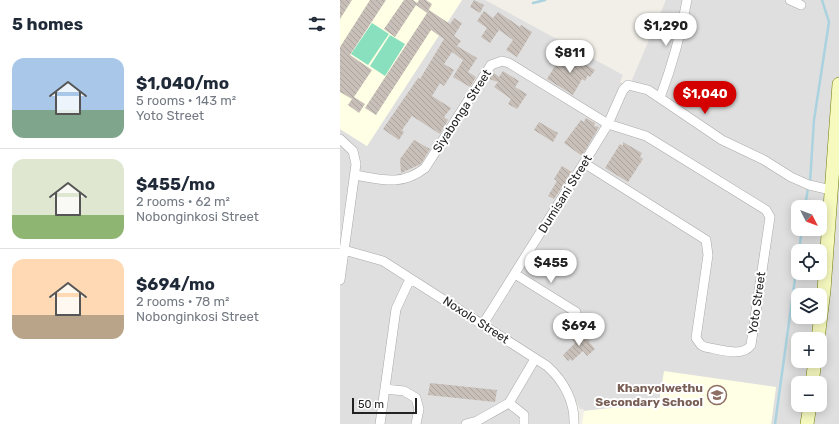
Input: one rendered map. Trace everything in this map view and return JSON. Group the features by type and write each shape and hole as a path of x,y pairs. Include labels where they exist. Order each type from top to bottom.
{"street":[{"path":"687,0 677,48 660,98 727,143 764,160 791,177 808,184 831,190"},
{"path":"790,0 802,5"},
{"name":"Siyabonga Street","path":"355,175 397,181 408,179 419,173 425,168 489,68 498,62 509,63 608,124"},
{"path":"819,332 839,84"},
{"name":"Dumisani Street","path":"483,324 608,124 623,90 628,85 648,90 660,98"},
{"name":"Yoto Street","path":"584,163 706,240 708,255 696,338 701,345 705,347 742,352 749,348 752,338 770,217 766,210 646,136 608,124"},
{"path":"340,139 353,151 356,164 340,280"},
{"name":"Noxolo Street","path":"344,250 383,260 410,279 547,366 560,379 573,406 574,424"},
{"path":"515,274 576,312"},
{"path":"380,424 396,309 410,279"},
{"path":"466,424 477,423 509,403 535,359"},
{"path":"385,389 404,391 416,398 419,409 416,424"},
{"path":"509,403 524,415 524,424"},
{"path":"807,424 809,412"}],"shaded area":[{"path":"340,0 462,0 367,146 340,129"},
{"path":"462,0 485,0 623,75 620,82 626,85 631,82 666,0 839,0 839,424 771,424 776,387 664,379 659,403 584,411 583,409 580,409 563,376 560,379 575,424 340,424 340,129 367,146"},
{"name":"Khanyolwethu Secondary School","path":"664,371 776,387 771,424 582,424 584,411 659,403"}],"green space":[{"path":"372,23 389,34 368,65 351,54"},
{"path":"390,35 405,44 385,76 370,66"}],"building":[{"path":"340,0 352,0 340,19"},
{"path":"370,0 386,0 350,55 372,70 354,97 365,104 359,113 348,105 352,99 340,92 340,47"},
{"path":"404,0 413,0 417,3 419,0 426,0 432,4 427,13 416,5 395,37 384,29"},
{"path":"474,0 484,5 480,13 470,7"},
{"path":"429,10 450,24 454,18 462,23 454,36 461,41 457,46 477,58 468,72 476,77 470,87 453,77 463,60 452,52 444,64 454,70 444,86 440,83 432,96 451,108 444,117 448,120 440,134 412,116 402,130 404,132 399,140 383,129 418,78 420,79 444,39 431,30 376,115 365,108"},
{"path":"484,11 493,18 498,12 520,27 521,25 532,32 517,57 506,50 513,40 499,30 490,43 481,37 487,28 477,21"},
{"path":"561,56 570,61 572,58 580,64 581,62 595,70 590,77 588,75 585,81 582,79 573,95 547,79"},
{"path":"503,71 519,81 515,87 527,94 517,109 508,104 511,99 494,87 498,82 489,79 494,73 499,77"},
{"path":"586,118 595,123 594,126 599,127 582,156 564,143 581,120 584,122"},
{"path":"539,122 558,133 553,142 534,130"},
{"path":"414,140 430,149 421,164 401,173 400,159"},
{"path":"623,142 642,153 640,157 643,159 628,182 605,168 620,144 623,146"},
{"path":"562,166 572,172 554,199 548,196 557,181 554,179"},
{"path":"578,331 590,341 589,342 595,349 587,356 583,351 572,361 570,359 568,361 563,355 575,343 571,338"},
{"path":"430,383 497,390 495,402 428,395"}],"waterway":[{"path":"533,3 545,0"},
{"path":"810,182 814,120 829,22 822,0"},
{"path":"806,200 808,188"},
{"path":"800,244 801,236"},
{"path":"775,424 795,280"}],"place":[{"name":"Khanyolwethu Secondary School","path":"717,395"}]}
